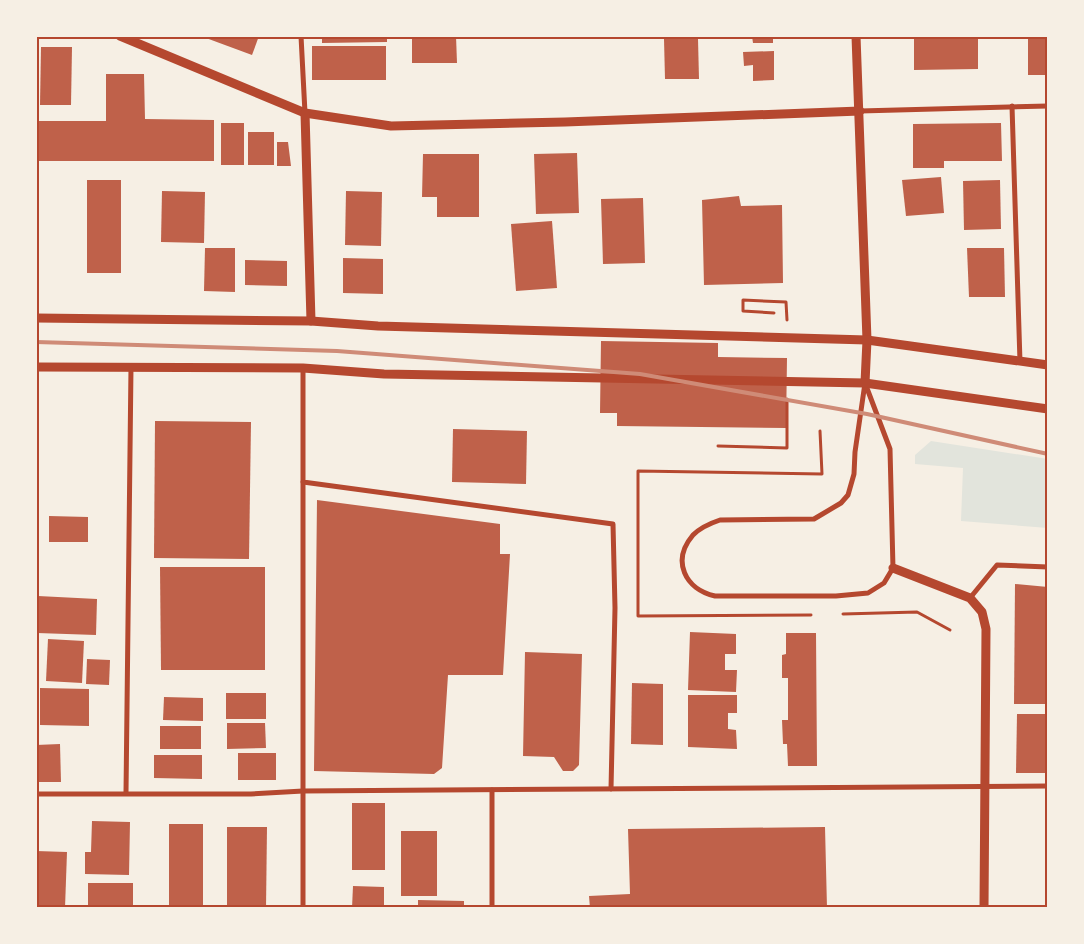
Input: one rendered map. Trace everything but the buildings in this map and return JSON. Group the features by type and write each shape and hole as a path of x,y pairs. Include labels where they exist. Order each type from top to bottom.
{"street":[{"path":"120,36 305,113 391,126 565,122 860,110 1048,106"},
{"path":"301,36 311,321"},
{"path":"856,36 867,340 865,383 855,452 854,474 848,495 841,503 814,518 785,521 720,520 713,522 693,535 684,552 683,571 693,587 702,593 715,596 836,596 868,593 884,582 893,568 890,449 865,383"},
{"path":"1012,106 1020,362"},
{"path":"36,318 311,321 378,326 867,340 1048,365"},
{"path":"36,367 303,368 384,374 865,383 1048,409"},
{"path":"126,793 130,367"},
{"path":"303,368 303,908"},
{"path":"303,482 613,524 615,608 611,789"},
{"path":"970,598 998,565 1048,567"},
{"path":"893,568 970,598 982,612 986,629 984,908"},
{"path":"36,794 251,794 303,791 1048,786"},
{"path":"492,790 492,908"}],"path":[{"path":"774,313 743,311 743,300 786,302"},
{"path":"815,614 638,616 638,471 822,474 820,431"},
{"path":"718,446 787,448"},
{"path":"834,614 917,612 950,630"}],"shaded area":[{"path":"931,441 1048,459 1048,528 961,521 963,468 915,464 915,455"}],"railway":[{"path":"36,342 337,351 640,374 867,414 1048,454"}]}
